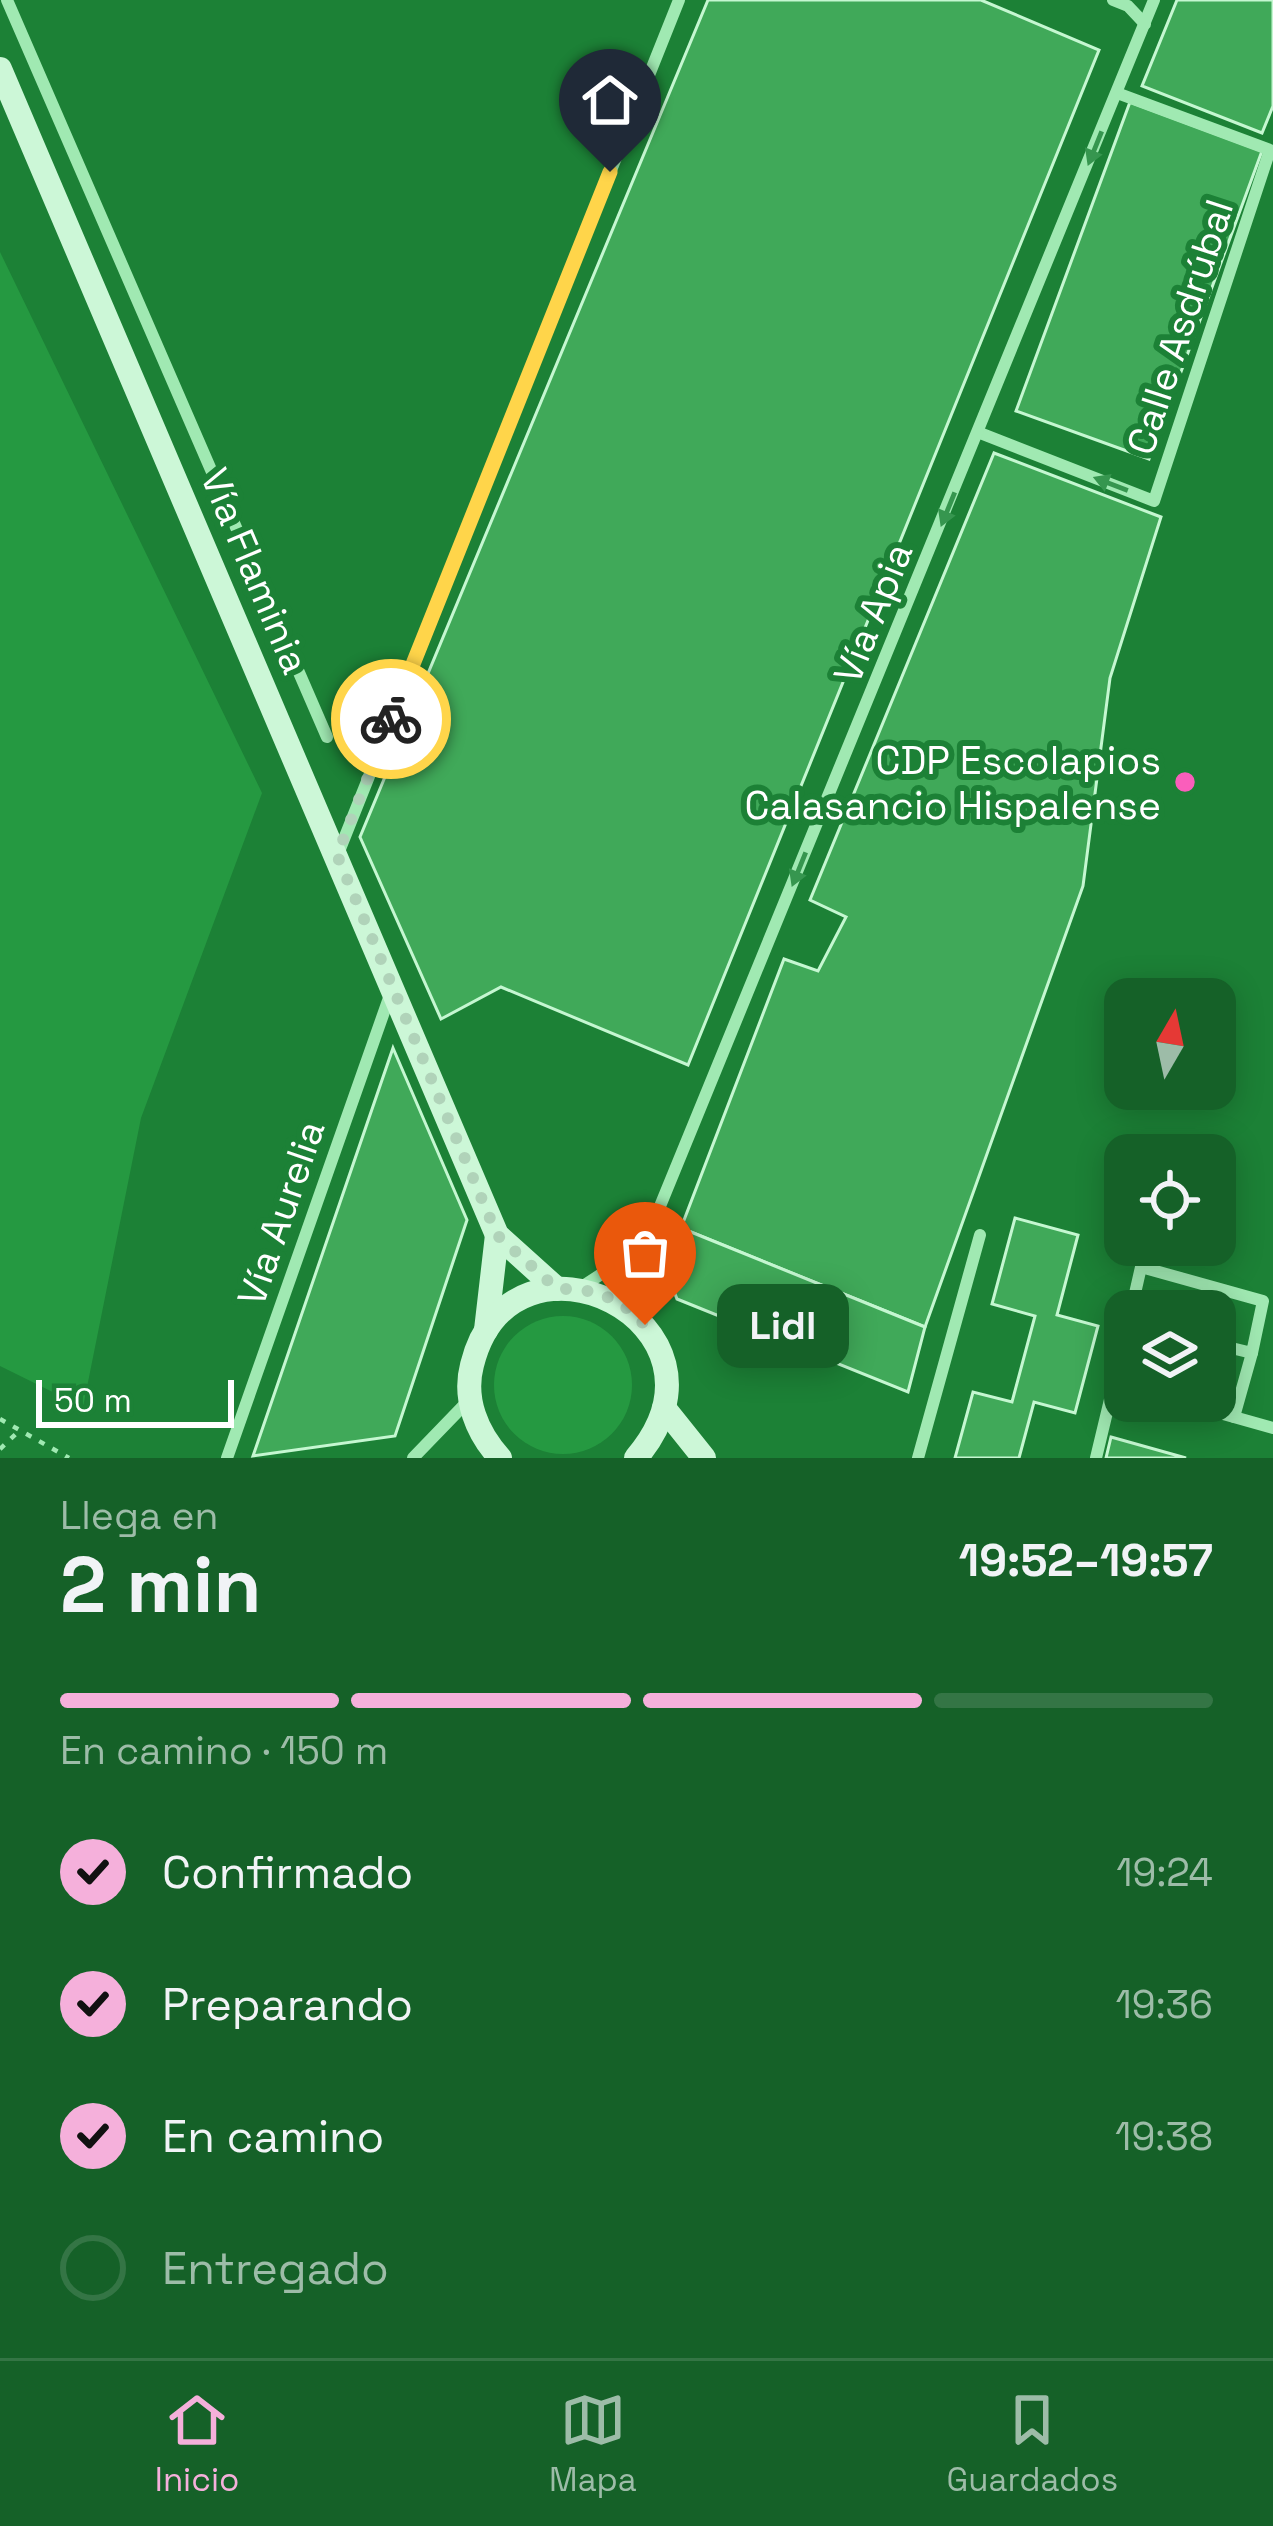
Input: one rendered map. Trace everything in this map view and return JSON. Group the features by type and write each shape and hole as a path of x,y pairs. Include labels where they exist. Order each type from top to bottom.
{"street":[{"path":"7,0 327,737"},
{"path":"337,855 679,0"},
{"path":"1113,0 1144,23"},
{"name":"Vía Apia","path":"568,1288 623,1260 656,1216 1154,0"},
{"name":"Vía Flaminia","path":"0,69 497,1235 486,1330 469,1375 469,1399"},
{"name":"Calle Asdrúbal","path":"980,433 1154,501 1270,150 1117,93"},
{"name":"Vía Aurelia","path":"227,1458 393,987"},
{"path":"918,1458 980,1234"},
{"name":"Vía Flaminia","path":"497,1235 568,1288 624,1306 645,1325 660,1351 666,1379 664,1408"},
{"path":"1136,1290 1141,1267 1224,1290"},
{"path":"486,1330 509,1307 537,1292 568,1288"},
{"path":"1236,1293 1263,1301 1236,1410"},
{"path":"1236,1350 1252,1354"},
{"path":"413,1458 469,1399"},
{"path":"469,1399 476,1424 500,1458"},
{"path":"636,1458 654,1434 664,1408"},
{"path":"664,1408 704,1458"},
{"path":"1236,1418 1273,1428"},
{"path":"1096,1458 1108,1422"}],"path":[{"path":"0,1419 69,1458"},
{"path":"0,1449 21,1429"}],"green space":[{"path":"0,252 262,793 141,1118 83,1407 0,1366"},
{"path":"563,1316 590,1321 612,1336 627,1358 632,1385 627,1412 612,1434 590,1449 563,1454 536,1449 514,1434 499,1412 494,1385 499,1358 514,1336 536,1321"}],"building":[{"path":"708,0 981,0 1099,50 688,1065 501,987 441,1019 360,837"},
{"path":"1177,0 1273,0 1273,106 1262,133 1142,86"},
{"path":"1130,102 1262,151 1149,459 1016,411"},
{"path":"994,453 1161,517 1110,678 1083,886 925,1327 681,1228 784,959 818,971 846,917 810,900"},
{"path":"393,1048 467,1220 395,1436 253,1456"},
{"path":"1015,1218 1078,1235 1057,1315 1098,1326 1075,1413 1034,1402 1019,1458 955,1458 973,1392 1012,1402 1035,1316 992,1304"},
{"path":"681,1228 925,1327 908,1392 677,1299 667,1273"},
{"path":"1111,1437 1186,1458 1106,1458"}],"way so far":[{"path":"391,719 337,855 497,1235 556,1288 598,1292 645,1325"}],"place":[{"name":"CDP Escolapios Calasancio Hispalense","path":"1185,782"},
{"name":"Lidl","path":"645,1325"}],"route":[{"path":"391,719 610,172"}]}
